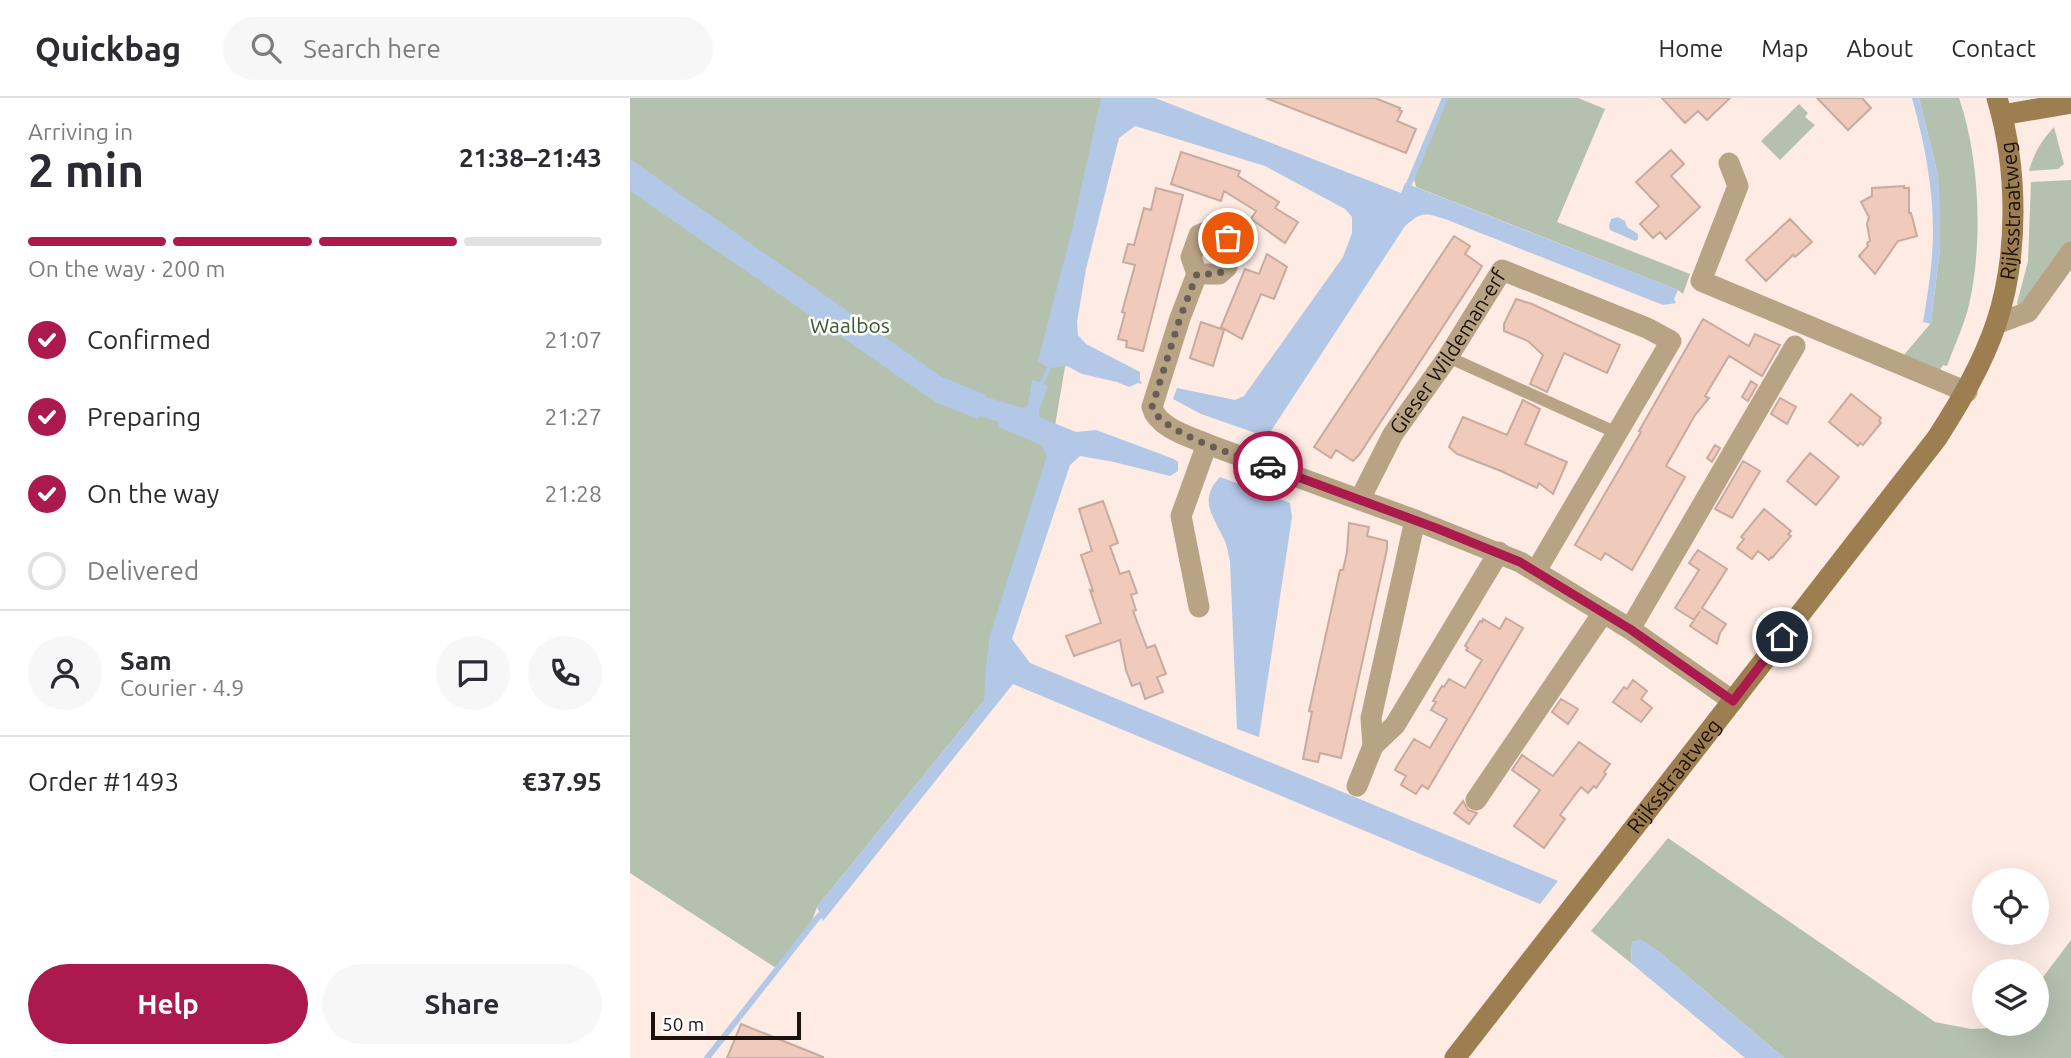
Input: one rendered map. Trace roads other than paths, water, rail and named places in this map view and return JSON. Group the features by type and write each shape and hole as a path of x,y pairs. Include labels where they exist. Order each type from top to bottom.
{"street":[{"path":"1999,107 2071,103"},
{"name":"Rijksstraatweg","path":"1455,1058 1937,438 1967,392 1996,324 2005,290 2014,223 2007,142 1999,107"},
{"path":"1729,163 1738,186 1701,281 1967,392"},
{"name":"Rijksstraatweg","path":"1996,324 2028,312 2071,252"},
{"name":"Gieser Wildeman-erf","path":"1360,499 1393,434 1448,356 1502,270 1647,328 1671,341 1536,571"},
{"path":"1197,274 1152,407 1154,415 1164,423 1207,444 1499,552 1536,571 1630,629 1733,701"},
{"path":"1630,629 1795,346"},
{"path":"1199,607 1181,516 1207,444"},
{"path":"1373,746 1371,718 1415,520"},
{"path":"1357,786 1373,746 1395,725 1499,552"},
{"path":"1476,800 1603,612"}],"lane":[{"path":"1448,356 1617,433"}],"water":[{"path":"1101,98 1155,98 1401,193 1405,183 1678,290 1674,299 1676,303 1663,305 1445,219 1420,216 1405,226 1267,437 1201,414 1173,399 1177,388 1235,400 1244,396 1343,257 1352,233 1352,217 1345,209 1265,166 1135,126 1119,138 1086,269 1077,322 1078,335 1086,344 1140,372 1142,382 1129,387 1082,374 1067,366 1051,368 1044,384 1048,386 1039,417 1076,432 1096,430 1174,459 1178,462 1178,471 1170,476 1080,456 1070,465 1012,639 1030,663 1558,881 1540,904 1013,684 823,921 817,907 984,701 990,635 1047,456 1041,445 998,427 999,422 980,416 978,419 937,403 630,191 630,159 942,377 986,397 1023,408 1028,405 1032,380 1040,382 1047,367 1038,361 1072,230"},
{"path":"1912,98 1919,98 1938,175 1940,248 1931,324 1923,322 1932,254 1930,180"},
{"path":"1618,217 1638,234 1638,239 1635,241 1610,230 1611,219"},
{"path":"1220,477 1290,503 1292,517 1259,737 1237,729 1230,561 1209,501 1213,485"},
{"path":"1641,940 1659,952 1784,1058 1745,1058 1631,963 1632,942"}],"waterway":[{"path":"1409,184 1445,98"},
{"path":"707,1058 819,916"}],"park label":[{"name":"Waalbos","path":"850,326"}]}
